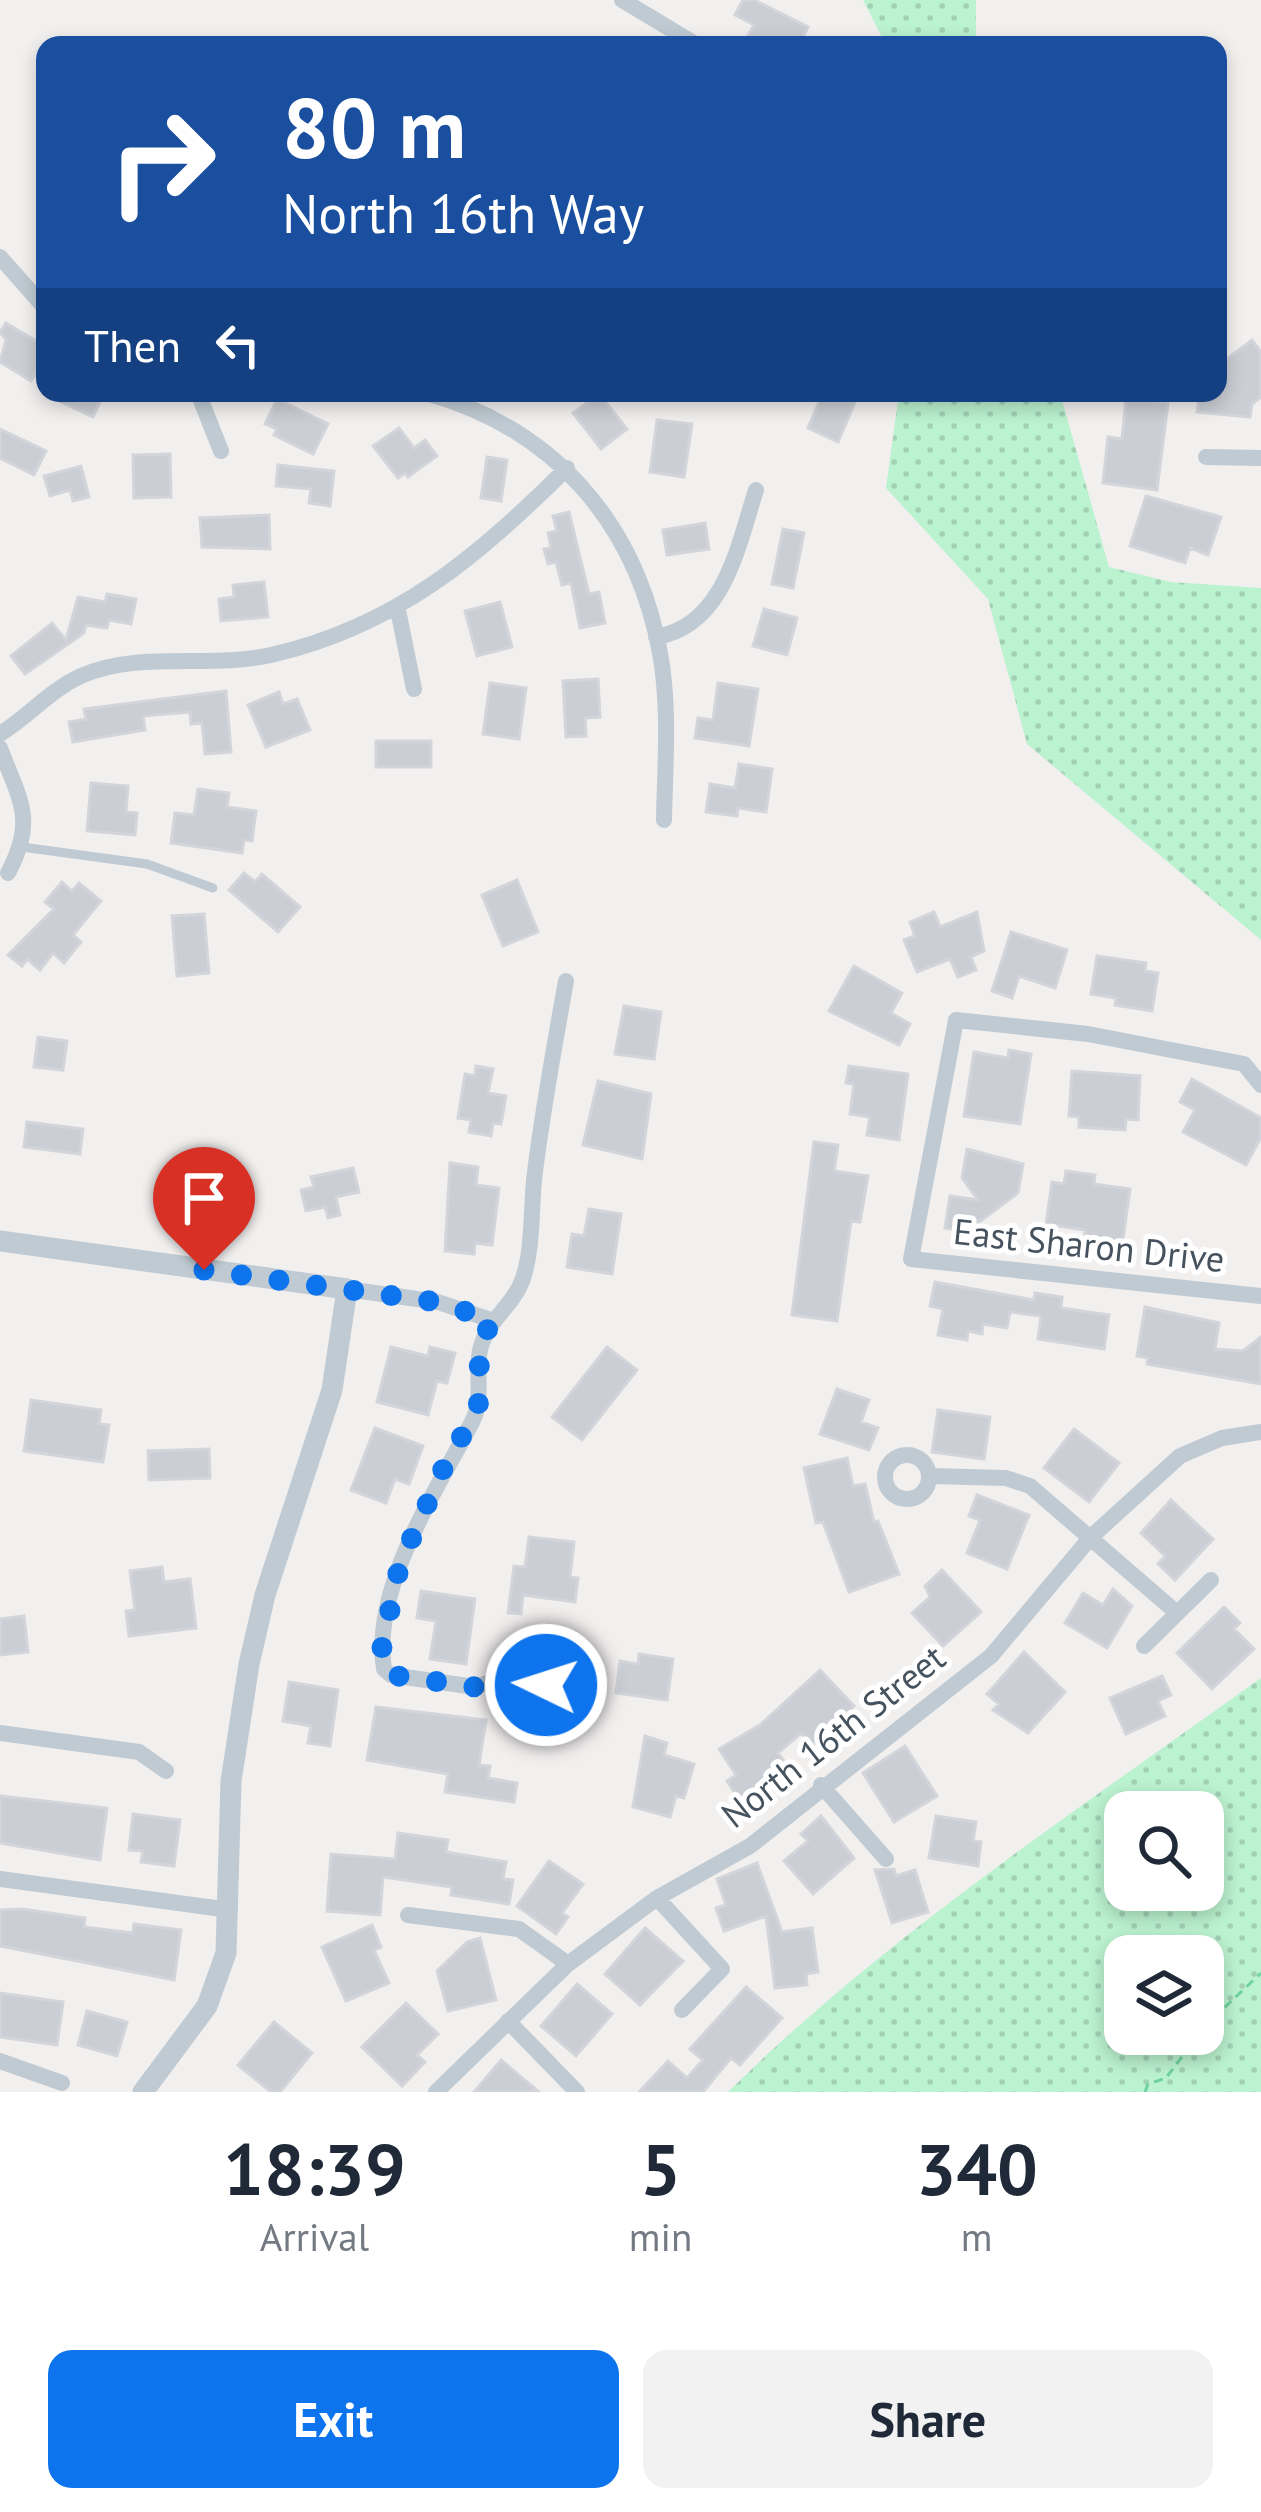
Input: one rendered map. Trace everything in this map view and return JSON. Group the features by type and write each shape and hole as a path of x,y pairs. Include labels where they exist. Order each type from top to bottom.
{"street":[{"path":"622,0 682,36"},
{"path":"0,257 36,298"},
{"path":"202,402 221,451"},
{"path":"454,402 494,415 567,468 624,548 656,638 664,692 664,820"},
{"path":"1206,458 1261,458"},
{"path":"0,734 56,689 103,667 265,657 398,610 475,557 567,468"},
{"path":"656,638 689,627 715,596 729,574 756,490"},
{"path":"398,610 414,689"},
{"path":"0,748 20,791 22,847 8,874"},
{"path":"509,1676 475,1687 391,1675 381,1652 400,1564 480,1399 479,1353 491,1320 522,1283 549,1063 566,981"},
{"name":"East Sharon Drive","path":"1261,1085 1244,1064 1088,1034 956,1020 910,1259 1261,1296"},
{"path":"0,1241 438,1302 491,1320"},
{"path":"143,2092 207,2006 226,1953 231,1781 249,1664 265,1594 332,1390 347,1289"},
{"name":"North 16th Street","path":"436,2092 568,1964 657,1898 749,1846 991,1656 1091,1537 1180,1456 1222,1438 1261,1432"},
{"path":"929,1476 1006,1478 1030,1486 1177,1613"},
{"path":"1144,1646 1210,1580"},
{"path":"0,1733 140,1752 166,1772"},
{"path":"821,1785 886,1859"},
{"path":"0,1880 230,1910"},
{"path":"657,1898 722,1969 682,2010"},
{"path":"408,1915 519,1929 568,1964"},
{"path":"508,2021 577,2092"},
{"path":"0,2061 62,2083"}],"lane":[{"path":"22,847 147,864 213,888"}],"path":[{"path":"1224,2009 1261,1973"},
{"path":"1145,2092 1148,2084 1166,2078 1183,2055"}],"green space":[{"path":"863,0 976,0 976,36 881,36"},
{"path":"898,402 1063,402 1109,567 1171,582 1261,588 1261,940 1027,744 988,599 886,488"},
{"path":"1261,1678 1261,2092 728,2092 853,1979 1055,1825"}],"building":[{"path":"743,0 754,0 808,27 804,36 748,36 754,25 735,15"},
{"path":"6,323 36,341 36,373 31,381 0,362 6,340 0,332"},
{"path":"1252,340 1261,352 1261,397 1252,404 1250,417 1197,412 1199,402 1227,402 1227,359"},
{"path":"61,402 100,402 93,417"},
{"path":"276,402 283,402 328,424 313,454 274,435 277,429 265,424"},
{"path":"588,402 605,402 627,429 601,449 573,413"},
{"path":"819,402 855,402 838,442 808,428"},
{"path":"1126,402 1168,403 1157,490 1103,483 1108,437 1122,439"},
{"path":"657,420 692,424 684,477 650,472"},
{"path":"399,428 414,448 425,440 437,456 408,477 405,473 398,478 373,446"},
{"path":"0,429 46,451 34,475 0,458"},
{"path":"170,454 171,497 134,498 133,455"},
{"path":"487,457 507,460 501,501 481,498"},
{"path":"278,465 334,471 330,506 309,503 311,489 276,486"},
{"path":"81,466 89,497 73,501 70,490 50,496 44,476"},
{"path":"1146,496 1221,517 1208,555 1190,548 1185,563 1130,546"},
{"path":"569,512 589,594 599,592 605,623 580,628 571,583 562,585 556,562 548,564 544,549 551,548 548,533 557,531 553,516"},
{"path":"269,515 270,549 202,547 200,518"},
{"path":"705,523 709,549 667,555 663,530"},
{"path":"783,529 804,533 793,588 772,584"},
{"path":"264,582 268,617 221,621 219,599 234,597 233,585"},
{"path":"107,594 136,599 131,624 109,620 107,628 86,625 84,633 25,674 11,656 52,623 66,640 78,597 105,602"},
{"path":"500,602 512,647 477,656 465,611"},
{"path":"764,609 797,618 787,655 753,646"},
{"path":"598,679 600,717 585,718 586,736 566,737 563,681"},
{"path":"490,683 526,688 519,739 483,734"},
{"path":"718,683 758,689 749,746 695,738 698,718 713,720"},
{"path":"226,691 231,752 205,754 202,723 191,724 190,712 143,716 145,730 73,742 69,722 86,719 84,709"},
{"path":"279,692 283,704 297,699 310,730 266,747 248,705"},
{"path":"376,741 431,741 431,767 376,767"},
{"path":"739,764 772,769 766,812 738,808 737,816 706,812 710,784 735,788"},
{"path":"91,783 128,786 126,812 137,813 135,835 87,831"},
{"path":"198,789 229,793 227,807 256,811 252,841 244,840 242,853 171,843 175,813 194,815"},
{"path":"244,873 255,882 262,874 300,907 278,932 229,890"},
{"path":"517,880 538,932 503,946 482,895"},
{"path":"62,882 72,891 79,883 101,901 73,935 81,942 64,963 53,953 40,970 27,959 22,966 8,955 54,909 45,902"},
{"path":"934,912 940,927 977,912 984,951 971,957 976,970 958,977 950,959 917,972 904,940 915,936 910,922"},
{"path":"204,914 209,973 177,976 172,916"},
{"path":"1011,932 1067,950 1055,988 1019,976 1012,998 992,991"},
{"path":"1097,956 1146,963 1145,971 1158,973 1152,1011 1115,1005 1116,998 1091,994"},
{"path":"854,966 902,993 891,1013 910,1024 899,1045 829,1011"},
{"path":"624,1006 661,1012 654,1059 615,1054"},
{"path":"38,1037 67,1041 63,1070 34,1067"},
{"path":"1009,1050 1031,1054 1020,1124 964,1116 974,1052 1008,1058"},
{"path":"476,1066 493,1069 488,1093 506,1096 501,1124 493,1123 491,1136 469,1132 471,1120 458,1118 465,1074 475,1076"},
{"path":"849,1066 908,1074 899,1140 867,1135 870,1117 850,1114 854,1084 846,1083"},
{"path":"1072,1071 1140,1076 1138,1120 1126,1119 1125,1130 1079,1127 1079,1117 1069,1116"},
{"path":"1192,1079 1261,1118 1261,1137 1246,1165 1183,1132 1195,1110 1180,1102"},
{"path":"598,1081 651,1094 642,1159 583,1145"},
{"path":"27,1122 83,1129 80,1154 24,1147"},
{"path":"814,1142 838,1145 834,1171 868,1176 860,1222 851,1221 837,1321 792,1315"},
{"path":"967,1149 1023,1164 1018,1193 966,1232 945,1228 950,1196 978,1200 962,1178"},
{"path":"450,1163 478,1167 476,1185 499,1188 492,1245 475,1243 474,1254 445,1251"},
{"path":"353,1168 359,1192 336,1197 340,1215 328,1218 325,1207 306,1211 301,1190 314,1187 311,1177"},
{"path":"1066,1171 1095,1175 1094,1184 1130,1189 1122,1246 1084,1241 1085,1230 1046,1224 1052,1182 1064,1184"},
{"path":"589,1209 621,1214 612,1274 567,1267 572,1234 584,1236"},
{"path":"935,1282 1034,1300 1035,1293 1062,1297 1061,1308 1109,1315 1104,1349 1038,1339 1041,1316 1010,1312 1007,1328 983,1324 982,1334 968,1331 967,1340 938,1335 943,1309 930,1306"},
{"path":"1145,1307 1219,1323 1215,1349 1243,1351 1261,1337 1261,1384 1147,1364 1148,1358 1137,1356"},
{"path":"391,1347 428,1356 430,1347 455,1353 447,1383 437,1381 428,1415 377,1402"},
{"path":"607,1347 637,1370 582,1440 552,1417"},
{"path":"837,1389 869,1400 861,1422 878,1428 869,1450 820,1434"},
{"path":"31,1400 101,1410 99,1424 109,1425 103,1462 24,1451"},
{"path":"938,1410 990,1417 984,1459 932,1452"},
{"path":"375,1428 423,1446 409,1484 395,1479 386,1503 351,1490"},
{"path":"1074,1429 1119,1463 1089,1502 1044,1468"},
{"path":"209,1449 210,1478 149,1480 148,1451"},
{"path":"847,1458 853,1486 865,1484 874,1522 878,1521 899,1574 849,1592 823,1522 816,1523 804,1468"},
{"path":"977,1495 1029,1515 1007,1569 967,1553 980,1520 969,1516"},
{"path":"1171,1500 1213,1539 1175,1580 1158,1564 1165,1556 1141,1533"},
{"path":"529,1537 574,1542 570,1577 578,1578 575,1602 523,1595 521,1614 508,1613 514,1566 525,1567"},
{"path":"162,1567 164,1582 190,1579 196,1628 129,1636 126,1611 135,1610 130,1571"},
{"path":"942,1570 981,1612 943,1646 912,1613 930,1597 925,1586"},
{"path":"1113,1589 1132,1606 1107,1648 1065,1623 1083,1593 1103,1605"},
{"path":"421,1591 475,1599 466,1664 430,1659 436,1621 417,1618"},
{"path":"1224,1607 1240,1623 1234,1629 1254,1649 1212,1689 1177,1653"},
{"path":"24,1616 28,1652 0,1655 0,1619"},
{"path":"1024,1652 1065,1692 1028,1733 993,1710 999,1704 987,1694"},
{"path":"639,1654 673,1659 667,1700 616,1693 620,1661 638,1664"},
{"path":"820,1670 854,1706 813,1745 801,1733 778,1753 784,1761 773,1767 781,1778 742,1804 727,1781 736,1775 719,1749 760,1725"},
{"path":"1162,1676 1171,1695 1158,1701 1165,1716 1126,1734 1110,1698"},
{"path":"289,1682 338,1690 330,1746 308,1743 311,1726 283,1721"},
{"path":"376,1707 486,1720 479,1765 490,1766 488,1778 517,1783 514,1802 445,1792 448,1774 367,1760"},
{"path":"645,1736 667,1743 664,1755 694,1764 684,1798 676,1796 670,1817 633,1807"},
{"path":"905,1746 937,1796 894,1822 863,1773"},
{"path":"0,1796 107,1808 100,1860 0,1843"},
{"path":"133,1814 180,1820 174,1866 141,1862 143,1851 129,1850"},
{"path":"821,1816 854,1858 813,1894 784,1861 808,1841 801,1834"},
{"path":"936,1816 976,1822 973,1841 981,1842 978,1866 929,1858"},
{"path":"398,1833 448,1840 446,1852 506,1862 503,1879 513,1880 509,1904 451,1895 452,1887 383,1877 380,1915 327,1911 331,1854 395,1859"},
{"path":"549,1861 583,1884 562,1913 568,1917 556,1934 517,1906"},
{"path":"757,1863 782,1932 812,1928 818,1972 806,1974 807,1985 775,1988 766,1916 724,1931 716,1908 726,1905 717,1879"},
{"path":"894,1869 896,1876 915,1870 928,1912 892,1923 875,1870"},
{"path":"0,1910 85,1918 84,1927 133,1933 134,1924 181,1930 174,1980 0,1946"},
{"path":"372,1925 381,1947 374,1950 389,1983 346,2001 322,1947"},
{"path":"645,1928 683,1961 640,2005 605,1974"},
{"path":"480,1938 496,2000 448,2011 437,1971 467,1942"},
{"path":"577,1984 612,2014 576,2056 541,2026"},
{"path":"746,1987 782,2018 740,2065 731,2058 703,2092 639,2092 668,2061 687,2078 703,2060 690,2049"},
{"path":"0,1993 63,2002 57,2045 0,2037"},
{"path":"406,2003 438,2034 417,2055 425,2062 402,2086 362,2047"},
{"path":"87,2011 127,2022 117,2056 78,2045"},
{"path":"274,2022 312,2053 280,2092 271,2092 238,2065"},
{"path":"501,2060 539,2092 474,2092"}],"route":[{"path":"204,1270 438,1302 491,1320 479,1353 480,1399 400,1564 381,1652 384,1669 391,1675 475,1687 509,1676 513,1684 530,1691 546,1685"}]}
